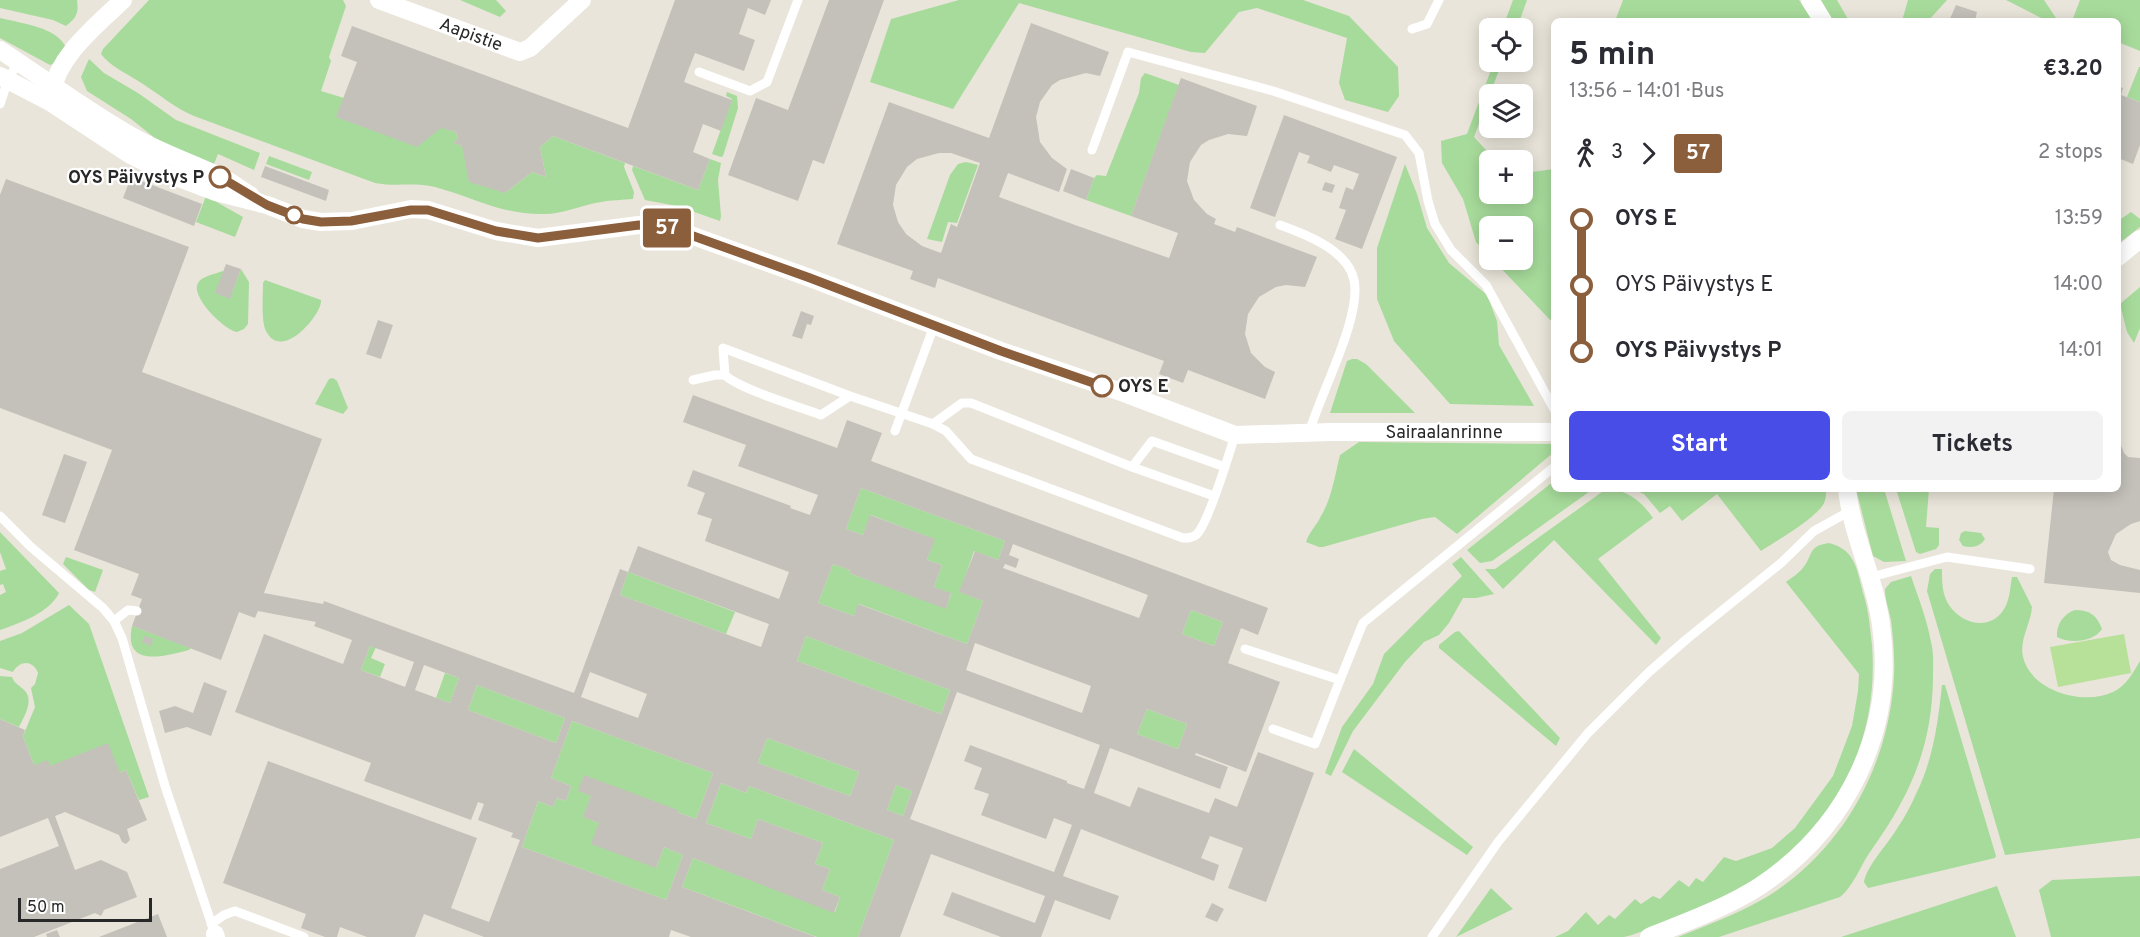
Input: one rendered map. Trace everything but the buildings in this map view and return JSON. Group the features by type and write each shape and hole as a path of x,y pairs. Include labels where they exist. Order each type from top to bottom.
{"street":[{"path":"44,99 76,46 123,0"},
{"name":"Aapistie","path":"379,0 520,52 530,48 582,0"},
{"path":"1810,0 1821,18"},
{"path":"0,50 134,138 170,157 220,177 267,205"},
{"path":"4,78 44,99 129,154 166,173 216,192 267,205 303,219 321,222 351,221 411,210 428,210 496,231 538,238 639,225 671,228 1235,435"},
{"path":"2121,255 2140,239"},
{"name":"Sairaalanrinne","path":"1235,435 1333,432 1551,432"},
{"path":"1838,492 1850,511"},
{"path":"1649,937 1707,914 1759,887 1792,862 1821,834 1858,778 1878,719 1885,677 1881,625 1870,577 1850,511 1847,492"}],"lane":[{"path":"699,72 750,90 767,82 798,0"},
{"path":"1412,29 1427,24 1439,0"},
{"path":"1092,150 1128,52 1273,91 1405,135 1419,153 1435,224 1451,250 1486,285 1551,403"},
{"path":"0,104 4,78 18,62"},
{"path":"1280,225 1315,238 1332,250 1346,263 1354,279 1354,305 1347,332 1309,433"},
{"path":"895,431 934,326"},
{"path":"850,396 821,415 730,380 725,375 723,348 850,396 933,424 946,432 971,459 1183,538 1190,538 1197,534 1214,496 1235,435"},
{"path":"693,380 725,375"},
{"path":"933,424 962,403 971,403 1132,467 1214,496"},
{"path":"1132,467 1152,441 1225,467"},
{"path":"1273,729 1315,744 1363,623 1551,469"},
{"path":"1432,937 1498,842 1588,733 1649,672 1781,563 1814,531 1850,511"},
{"path":"0,516 31,547 103,608 114,621 122,638 165,786 214,932"},
{"path":"1870,577 1947,557 2030,569"},
{"path":"114,621 128,610 137,611"},
{"path":"1245,649 1340,680"},
{"path":"214,932 224,915 235,911 304,937"}],"green space":[{"path":"0,0 77,0 78,9 74,18 66,26 53,20 0,8"},
{"path":"149,0 343,0 346,6 329,57 331,61 321,91 456,132 458,139 454,143 462,146 505,193 532,172 546,177 540,147 553,136 625,163 624,167 634,192 633,199 601,202 549,214 512,211 435,187 375,183 194,116 115,67 101,54 103,49"},
{"path":"460,0 496,0 506,11 500,17"},
{"path":"959,0 1303,0 1349,16 1398,67 1399,96 1388,112 1345,100 1339,83 1347,38 1257,8 1239,12 1205,53 1191,52 1019,3 953,109 870,82 891,19"},
{"path":"1513,0 1527,0 1521,18 1506,18"},
{"path":"1623,0 1799,0 1811,18 1616,18"},
{"path":"1821,0 1837,0 1847,18 1831,18"},
{"path":"1908,0 1947,0 1931,18 1903,18"},
{"path":"2006,0 2044,0 2056,18 2041,18"},
{"path":"2080,0 2140,0 2140,51 2121,43 2121,18 2073,18"},
{"path":"0,18 47,31 62,41 67,49 58,61 50,65 0,38"},
{"path":"89,59 104,73 138,93 176,120 260,153 254,170 218,154 214,164 161,143 131,119 87,91 81,77"},
{"path":"2140,67 2140,102 2127,97"},
{"path":"1490,72 1498,72 1494,84 1486,84"},
{"path":"1145,73 1179,85 1131,216 1086,200 1094,178 1097,175 1106,176 1139,93 1141,78"},
{"path":"727,92 737,96 738,108 721,157 712,154 732,99 726,96"},
{"path":"1479,102 1479,124 1474,137 1486,150 1479,150 1479,204 1533,204 1533,172 1551,169 1551,321 1503,270 1533,270 1533,216 1479,216 1479,245 1463,199 1442,163 1441,141 1467,134"},
{"path":"269,156 312,172 309,180 266,164"},
{"path":"710,159 721,163 718,180 720,221 677,206 645,200 632,170 633,166 698,190"},
{"path":"966,162 978,165 957,223 948,222 942,242 927,239 950,175 958,164"},
{"path":"1405,164 1427,228 1449,263 1487,295 1497,321 1499,345 1534,406 1450,404 1394,341 1377,299 1377,248"},
{"path":"206,196 243,217 235,237 196,222"},
{"path":"2131,212 2140,219 2140,227 2121,242 2121,219"},
{"path":"241,269 249,282 248,324 237,332 224,325 210,312 203,304 197,289 202,279 223,271 230,298"},
{"path":"265,280 321,300 316,315 291,339 282,341 273,339 266,331 263,321 263,283"},
{"path":"2140,287 2140,328 2134,343 2127,332 2121,303"},
{"path":"1352,359 1366,364 1415,413 1330,413 1347,361"},
{"path":"333,378 337,381 348,408 343,414 315,404 329,379"},
{"path":"1359,442 1551,444 1551,455 1457,534 1435,517 1319,547 1306,542 1328,502 1340,455"},
{"path":"1551,483 1551,492 1589,492 1492,561 1480,563 1467,550"},
{"path":"861,488 1005,541 998,560 974,551 960,592 983,601 967,644 859,604 854,616 818,603 833,564 850,570 849,573 946,608 951,594 934,587 942,565 927,560 934,539 871,515 863,535 846,529"},
{"path":"1602,492 1623,492 1644,507 1653,518 1598,559 1661,638 1656,645 1554,540 1503,589 1485,569 1495,569"},
{"path":"1639,492 1826,492 1826,498 1814,515 1761,551 1717,494 1682,521 1670,506 1660,513 1644,494"},
{"path":"1857,492 1885,492 1906,561 1884,562 1873,556"},
{"path":"1897,492 1929,492 1926,527 1939,528 1939,545 1936,549 1920,554 1916,552"},
{"path":"1965,531 1981,533 1985,539 1981,544 1975,546 1963,546 1959,540 1961,533"},
{"path":"0,532 59,593 41,612 0,630 0,595 6,592 3,584 0,585 0,571 6,569 0,552"},
{"path":"1829,543 1838,546 1851,557 1857,571 1869,620 1873,675 1864,732 1855,759 1829,809 1790,854 1766,873 1725,896 1624,937 1555,937 1568,931 1586,912 1598,925 1609,915 1615,919 1635,899 1641,904 1653,896 1660,899 1679,880 1689,887 1696,878 1703,882 1724,857 1736,861 1772,848 1795,828 1833,776 1852,726 1859,674 1786,582 1802,569 1817,546"},
{"path":"66,557 103,570 95,592 89,590 63,564"},
{"path":"1461,557 1494,594 1463,598 1449,623 1439,635 1424,642 1405,662 1353,731 1331,776 1325,773 1342,727 1373,684 1384,654 1462,576 1452,564"},
{"path":"1935,569 1942,569 1942,583 1949,605 1961,617 1976,623 1984,623 1998,616 2008,602 2012,577 2017,577 2032,607 2024,638 2023,657 2028,669 2036,679 2047,687 2073,696 2101,696 2113,692 2125,683 2140,661 2140,838 2005,855 1927,591 1930,574"},
{"path":"628,572 735,612 726,634 620,595"},
{"path":"1911,576 1925,617 1933,651 1932,703 1928,727 1923,749 1907,791 1853,882 1840,897 1719,937 1678,937 1765,898 1793,879 1818,856 1839,830 1872,772 1891,708 1894,655 1885,589 1891,582"},
{"path":"69,605 89,624 149,797 139,800 126,770 120,773 34,765 23,736 35,707 31,688 35,684 38,673 33,666 26,663 19,665 13,672 0,668 0,641 22,633"},
{"path":"1191,610 1223,622 1214,646 1182,634"},
{"path":"2075,610 2092,614 2102,629 2088,639 2068,641 2057,637 2061,620"},
{"path":"132,626 191,648 169,655 140,654 134,649 131,640"},
{"path":"1459,631 1560,738 1556,746 1439,648 1439,645"},
{"path":"2124,634 2131,673 2058,687 2050,647"},
{"path":"806,636 950,690 941,714 797,661"},
{"path":"370,646 376,647 371,658 385,664 380,677 361,670"},
{"path":"445,673 459,678 450,703 436,698"},
{"path":"0,676 12,677 28,695 27,709 19,727 0,719"},
{"path":"477,685 565,718 556,743 468,710"},
{"path":"1942,685 1945,685 1996,856 1868,888 1864,882 1869,868 1905,815 1927,768"},
{"path":"1147,709 1187,724 1178,749 1137,734"},
{"path":"572,721 713,773 696,819 677,812 591,796 584,817 599,823 656,868 664,847 683,855 666,900 522,847 538,801 553,807 557,798 566,801 571,786 551,778"},
{"path":"767,738 859,772 850,796 758,763"},
{"path":"1354,749 1473,847 1467,855 1342,772"},
{"path":"721,783 746,793 749,786 894,840 858,937 817,937 682,887 693,858 835,912 840,897 822,890 830,869 815,864 823,843 758,819 751,839 706,823"},
{"path":"896,785 912,791 903,816 887,810"},
{"path":"2140,876 2140,937 2051,937 2039,890 2052,880"},
{"path":"1997,886 2016,937 1841,937"},
{"path":"1491,888 1513,909 1456,937"}],"bus line":[{"name":"57","path":"220,177 267,205 303,219 321,222 351,221 411,210 428,210 496,231 538,238 639,225 671,228 1001,351 1102,386"}],"place":[{"name":"OYS Päivystys P","path":"220,177"},
{"name":"OYS E","path":"1102,386"}]}
